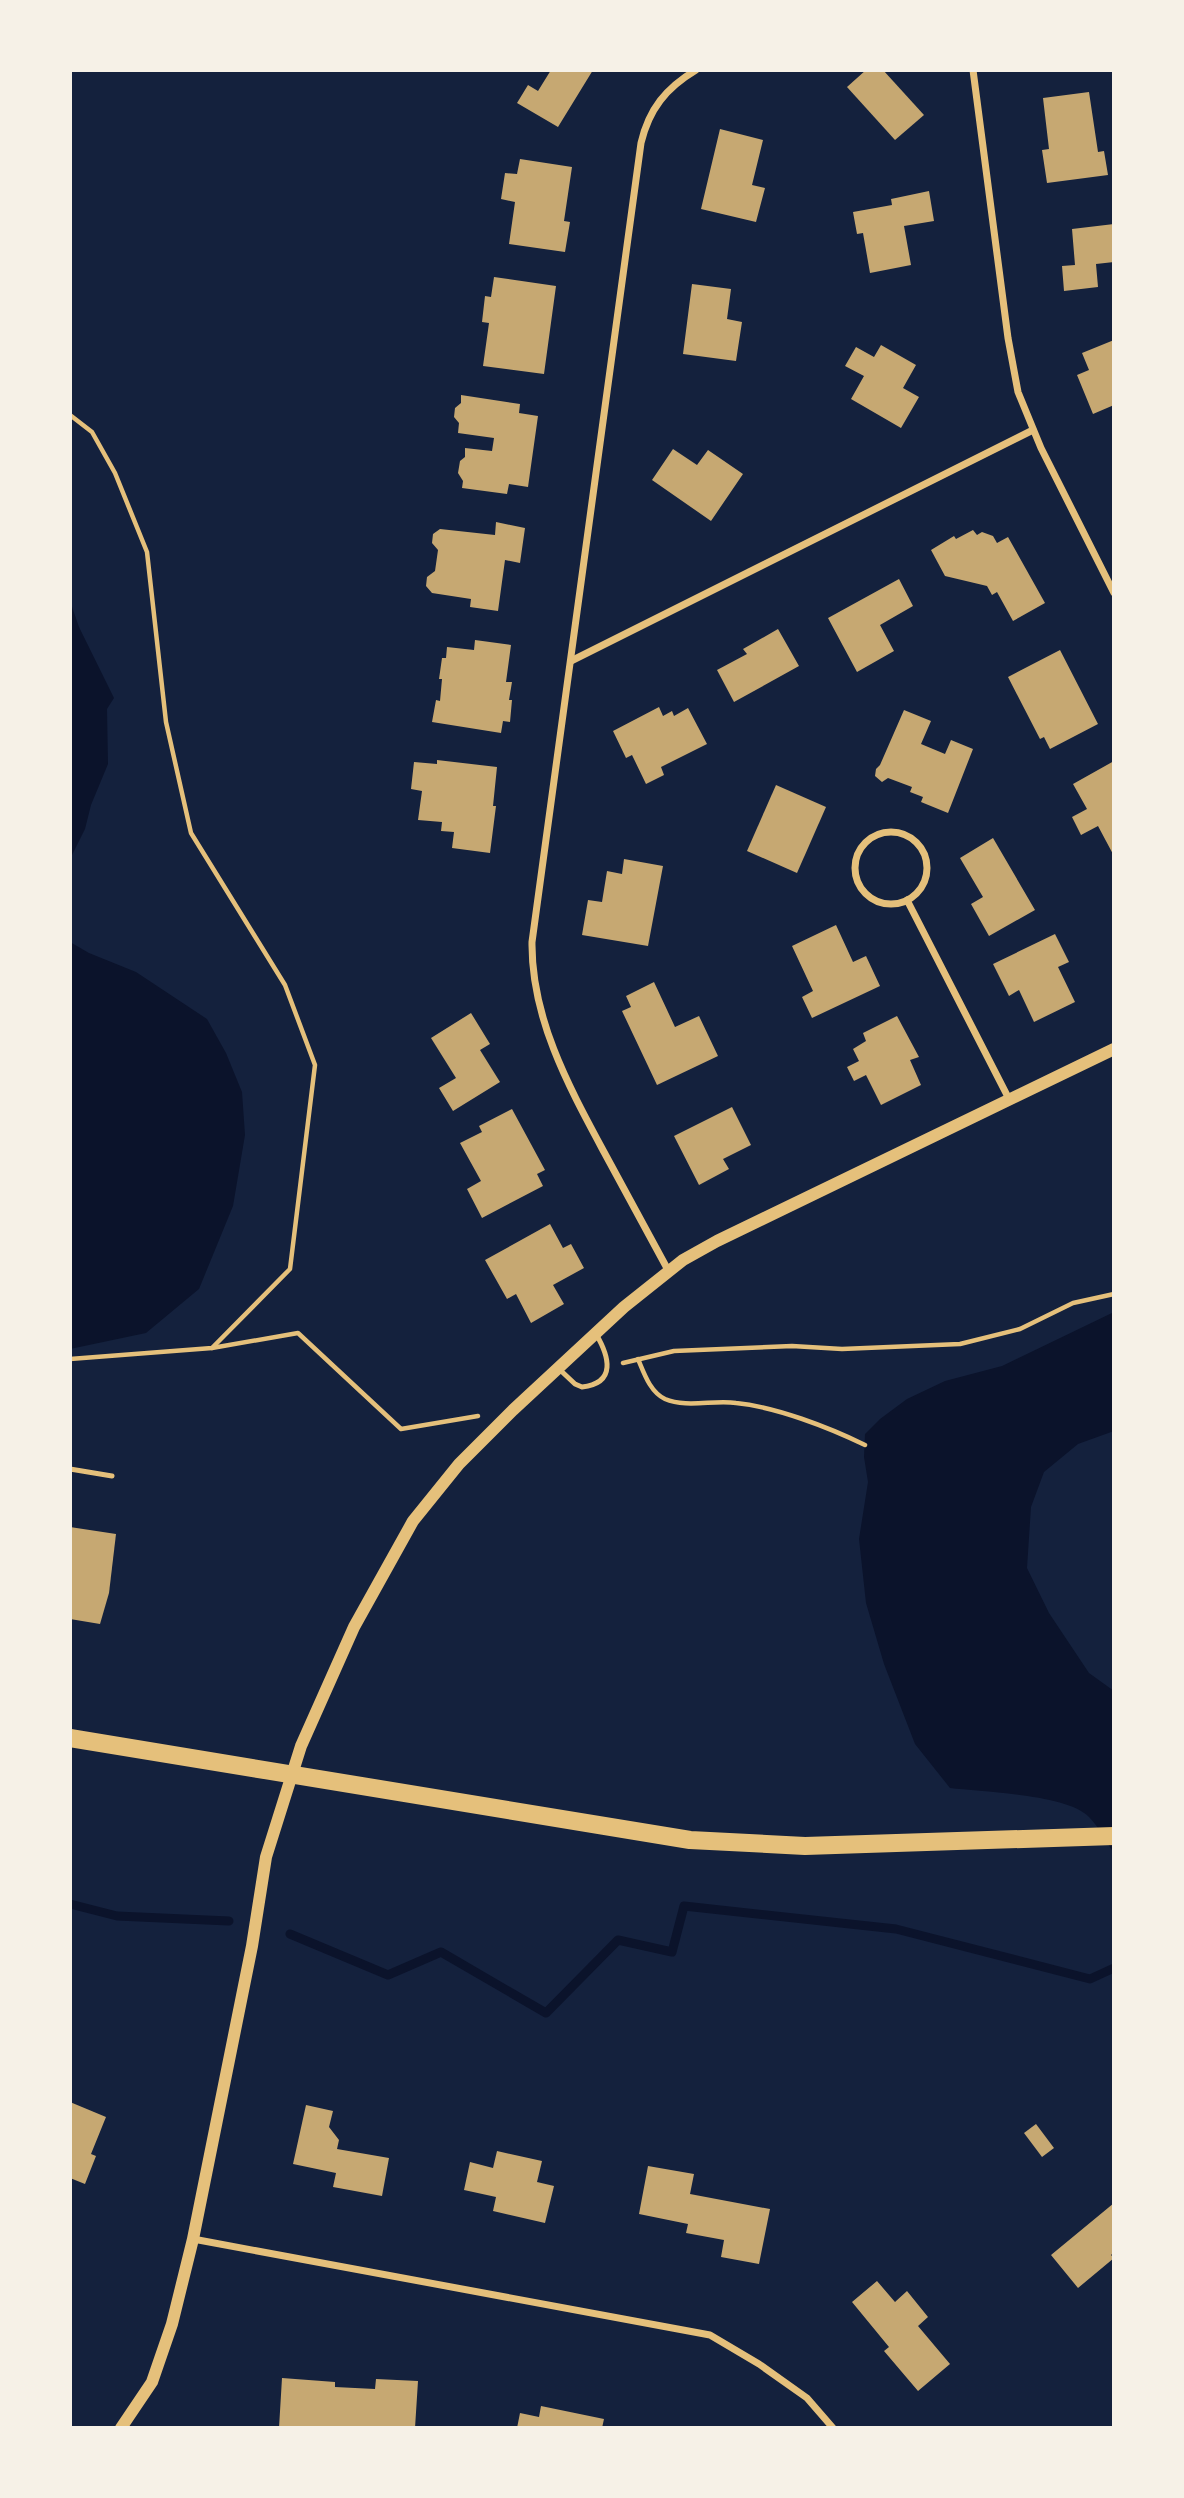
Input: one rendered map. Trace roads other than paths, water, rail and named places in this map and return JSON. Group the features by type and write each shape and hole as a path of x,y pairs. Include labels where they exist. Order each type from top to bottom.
{"main road":[{"path":"70,1738 647,1834 720,1843 815,1846 1114,1836"}],"street":[{"path":"668,1270 570,1086 545,1027 533,978 532,942 641,143 648,119 659,100 676,83 696,70"},
{"path":"973,70 1018,392 1033,430 1114,593"},
{"path":"571,661 1033,430"},
{"path":"892,832 914,840 921,849 926,860 923,883 907,900 896,904 873,900 857,882 856,858 870,839 892,832"},
{"path":"907,900 1009,1099"},
{"path":"121,2428 143,2398 159,2365 172,2324 193,2239 252,1947 266,1857 290,1775 339,1657 407,1531 442,1483 513,1410 668,1270 717,1241 1114,1048"},
{"path":"193,2239 710,2335 759,2364 807,2398 833,2428"}],"lane":[{"path":"558,1368 582,1387 598,1381 606,1373 608,1366 607,1355 596,1333"},
{"path":"70,1469 112,1476"}],"water":[{"path":"70,601 79,627 114,698 107,709 108,764 91,805 85,829 70,859"},
{"path":"70,942 89,953 136,972 207,1019 226,1053 242,1092 245,1135 233,1206 199,1289 146,1333 70,1349"},
{"path":"1114,1312 1114,1431 1078,1444 1044,1472 1031,1507 1027,1568 1049,1613 1089,1673 1114,1691 1114,1853 1089,1817 1063,1803 950,1788 915,1744 884,1664 866,1603 859,1539 868,1482 864,1457 865,1434 880,1419 907,1399 945,1381 1002,1366"}],"waterway":[{"path":"70,1904 117,1916 229,1921"},
{"path":"290,1934 388,1975 441,1952 546,2013 618,1940 672,1952 684,1906 896,1929 1090,1979 1114,1968"}]}
